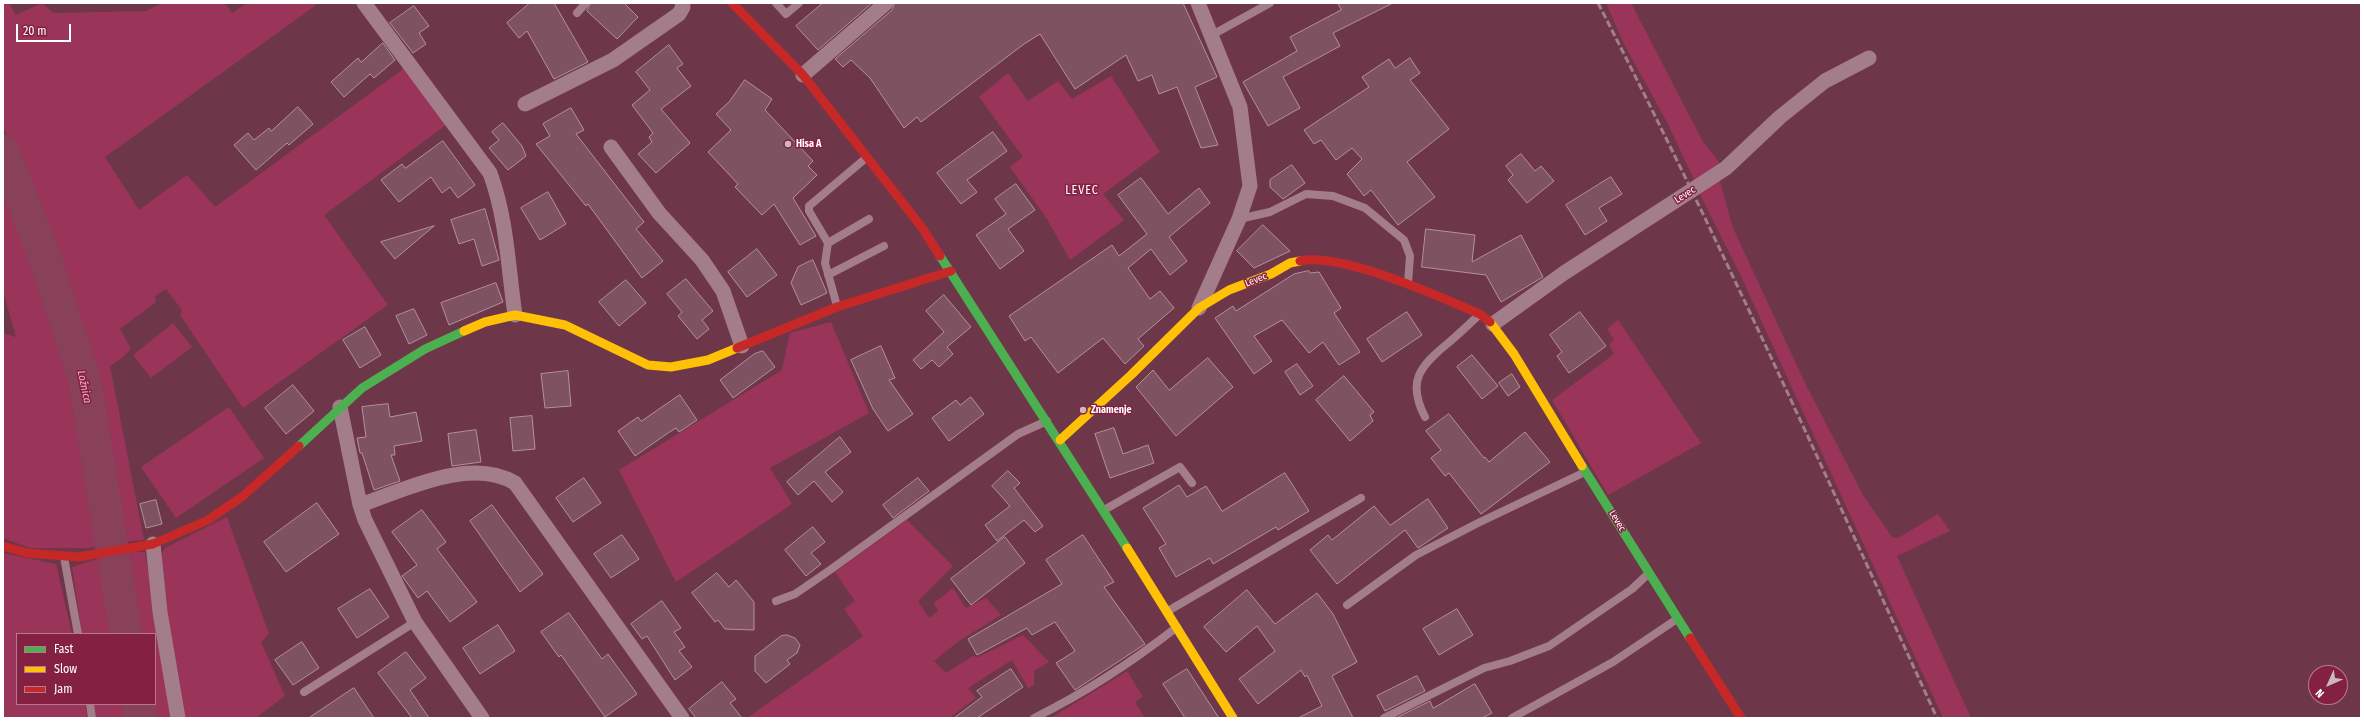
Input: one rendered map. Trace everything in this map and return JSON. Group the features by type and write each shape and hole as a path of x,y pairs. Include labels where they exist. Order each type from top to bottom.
{"street":[{"path":"364,3 490,173 499,199 508,246 515,315"},
{"path":"525,104 613,60 679,14 683,7 682,3"},
{"path":"732,3 803,75 868,156 923,229 1048,421 1178,627 1233,718"},
{"path":"803,75 886,3"},
{"path":"1198,3 1240,107 1250,186 1239,219 1199,308"},
{"name":"Levec","path":"1493,324 1564,273 1726,168 1780,117 1825,81 1870,58"},
{"path":"611,147 659,213 702,260 723,291 742,346"},
{"name":"Levec","path":"1060,440 1132,375 1199,308 1229,290 1271,274 1290,263 1308,259 1337,262 1408,284 1480,314 1493,324 1514,354 1587,470 1648,574 1741,718"},
{"path":"3,546 27,553 79,557 146,545 208,520 243,496 362,388 425,349 485,322 515,315 565,325 648,365 671,367 708,360 837,307 951,270"},
{"path":"340,407 360,506 415,622 482,718"},
{"path":"360,506 440,477 483,473 504,477 515,483 682,718"},
{"path":"146,545 160,612 178,718"}],"lane":[{"path":"577,13 586,3"},
{"path":"776,3 786,14 799,3"},
{"path":"1212,35 1270,3"},
{"path":"837,307 828,276 826,263 828,243 809,211 809,206 868,156"},
{"path":"1239,219 1270,212 1306,194 1333,196 1365,208 1404,240 1410,256 1408,284"},
{"path":"828,243 869,219"},
{"path":"828,276 884,246"},
{"path":"1426,417 1418,403 1416,387 1418,374 1425,363 1480,314"},
{"path":"776,601 795,594 1018,434 1048,421"},
{"path":"1104,510 1180,467 1192,483"},
{"path":"1347,605 1416,555 1587,470"},
{"path":"1168,611 1360,498"},
{"path":"64,556 78,633"},
{"path":"1384,718 1484,668 1510,661 1549,646 1632,590 1648,574"},
{"path":"1512,718 1613,662 1677,618"},
{"path":"304,692 415,622"},
{"path":"1034,718 1076,697 1103,680 1178,627"},
{"path":"90,705 92,718"}],"shaded area":[{"path":"3,3 9,3 16,15 42,3 53,13 146,11 162,3 225,3 232,13 247,3 319,3 105,157 139,210 187,175 215,207 406,67 446,125 324,215 388,305 243,408 180,315 182,310 166,289 155,296 156,302 120,329 131,349 110,366 144,540 120,542 89,370 29,186 3,127"},
{"path":"1606,3 1631,3 1702,140 1722,166 1696,184 1668,124 1624,44"},
{"path":"1008,73 1028,101 1058,81 1072,99 1111,76 1160,152 1103,194 1124,220 1070,260 1047,219 1010,167 1023,157 979,97"},
{"path":"3,168 34,247 66,349 105,545 87,548 30,548 3,538 3,327 5,334 16,337 3,291"},
{"path":"1719,178 1733,228 1805,383 1863,495 1892,537 1898,538 1938,514 1950,531 1897,556 1971,718 1943,718 1739,272 1699,192"},
{"path":"1618,320 1701,443 1608,495 1552,400 1614,354 1609,344 1614,340 1607,329"},
{"path":"831,322 869,413 770,468 792,504 676,582 619,470 782,370 790,333"},
{"path":"173,323 192,347 151,378 133,355"},
{"path":"229,407 264,458 176,518 141,467"},
{"path":"227,517 269,634 261,642 285,696 256,718 184,718 166,610 161,555 165,548"},
{"path":"907,520 953,566 918,601 929,618 938,611 934,603 953,588 966,608 986,598 1001,615 959,641 934,661 946,673 973,656 978,657 1023,635 1049,662 1034,671 1034,685 1028,688 1012,660 968,688 976,698 949,718 747,718 863,636 844,609 855,601 835,572"},
{"path":"122,552 145,552 172,718 150,718 148,705 156,705 156,633 136,633"},
{"path":"3,553 56,564 72,633 16,633 16,705 85,705 87,718 3,718"},
{"path":"104,557 118,633 82,633 72,567"},
{"path":"1127,671 1143,697 1135,702 1145,718 1051,718"},
{"path":"94,705 131,705 133,718 96,718"}],"building":[{"path":"530,3 554,3 588,62 554,79 527,31 519,38 507,23"},
{"path":"591,3 624,3 638,17 617,39 587,11"},
{"path":"823,3 872,3 818,50 796,26"},
{"path":"895,3 1183,3 1217,77 1195,87 1218,145 1201,148 1177,87 1159,94 1152,75 1138,81 1126,55 1075,89 1040,34 1024,44 921,122 917,117 904,128 870,78 851,60 843,67 835,59 892,10"},
{"path":"1338,3 1393,3 1333,33 1340,46 1283,77 1300,108 1268,126 1243,82 1297,51 1290,37 1341,10"},
{"path":"414,6 429,26 419,33 426,44 413,53 390,23"},
{"path":"383,43 395,60 374,78 370,74 344,97 331,82 358,58 361,62"},
{"path":"669,45 683,64 677,68 691,86 661,109 690,143 656,173 638,154 652,142 649,137 653,133 632,105 650,90 636,72"},
{"path":"1410,58 1420,73 1410,80 1449,129 1407,162 1435,197 1398,225 1371,190 1364,196 1347,174 1362,159 1352,148 1336,160 1321,140 1314,144 1304,130 1369,87 1362,77 1389,59 1395,68"},
{"path":"745,80 772,99 765,110 813,161 808,166 817,175 793,198 816,236 800,245 774,204 762,215 735,187 738,184 708,152 731,130 716,114 729,102"},
{"path":"298,107 313,124 289,145 287,143 256,170 234,145 248,133 254,140 269,128 271,131"},
{"path":"571,108 584,130 576,134 644,222 636,229 663,261 642,278 588,204 586,206 536,144 550,136 543,124"},
{"path":"503,123 522,146 526,156 508,170 489,148 499,140 492,132"},
{"path":"993,132 1007,151 967,180 977,192 961,204 937,173"},
{"path":"443,141 475,185 458,198 450,187 442,193 431,177 399,202 381,180 402,164 405,168"},
{"path":"1521,154 1535,171 1541,166 1554,181 1527,203 1508,180 1513,175 1506,166"},
{"path":"1292,165 1305,183 1283,199 1270,187 1270,180"},
{"path":"1611,177 1622,194 1599,208 1607,221 1585,235 1566,205"},
{"path":"1141,178 1168,214 1199,188 1210,203 1169,237 1187,261 1170,275 1151,249 1128,268 1150,299 1160,291 1174,308 1138,339 1144,346 1125,364 1103,338 1058,373 1031,337 1025,341 1009,316 1112,245 1119,256 1147,234 1118,195"},
{"path":"1016,184 1035,210 1008,229 1024,251 1000,269 976,235 1006,214 995,199"},
{"path":"548,192 566,224 540,240 521,208"},
{"path":"485,209 499,260 482,266 474,239 459,244 451,220"},
{"path":"1263,225 1290,251 1254,268 1237,251"},
{"path":"434,226 395,259 381,242"},
{"path":"1426,229 1475,235 1472,262 1521,235 1543,277 1501,302 1486,275 1422,267"},
{"path":"757,249 777,275 747,297 728,272"},
{"path":"813,260 827,293 801,305 791,283 798,267"},
{"path":"1309,271 1310,273 1319,272 1341,308 1334,313 1360,352 1339,365 1323,342 1309,353 1282,320 1254,336 1272,361 1254,374 1215,318 1233,306 1236,311 1294,274"},
{"path":"686,279 713,311 702,320 709,329 697,339 678,316 682,312 667,294"},
{"path":"626,280 646,303 619,326 599,302"},
{"path":"496,283 503,302 449,325 441,303"},
{"path":"944,295 971,327 947,347 953,354 939,367 932,360 921,369 913,360 944,332 926,311"},
{"path":"414,309 427,335 409,344 396,316"},
{"path":"1407,312 1422,335 1382,362 1367,339"},
{"path":"1580,312 1606,346 1569,373 1557,356 1562,352 1550,335"},
{"path":"365,327 381,355 360,368 343,340"},
{"path":"881,346 895,378 889,380 913,414 888,431 873,409 851,360"},
{"path":"763,351 775,367 733,398 720,380 754,354"},
{"path":"1472,355 1498,386 1482,399 1457,367"},
{"path":"1208,358 1233,387 1176,436 1136,387 1153,370 1169,390"},
{"path":"1297,364 1313,386 1300,395 1285,372"},
{"path":"568,371 571,406 545,408 541,374"},
{"path":"1512,374 1520,387 1508,396 1499,383"},
{"path":"1344,376 1374,412 1370,415 1373,421 1350,441 1316,400"},
{"path":"293,385 314,411 286,434 265,408"},
{"path":"680,395 697,420 679,432 676,428 635,456 618,431 638,417 641,421"},
{"path":"971,397 984,414 949,441 932,418 956,400 960,405"},
{"path":"388,404 390,417 416,412 422,441 394,446 395,455 391,455 400,481 374,490 362,453 360,453 357,438 366,437 362,407"},
{"path":"1449,414 1484,458 1485,457 1489,462 1525,432 1550,462 1481,514 1449,473 1445,476 1431,458 1441,450 1426,431"},
{"path":"532,416 535,449 513,451 510,418"},
{"path":"1114,428 1123,454 1148,445 1154,463 1110,478 1095,434"},
{"path":"476,430 481,462 452,466 448,434"},
{"path":"840,437 851,452 825,472 843,492 832,502 814,481 798,495 787,482"},
{"path":"1008,471 1020,483 1014,488 1043,526 1035,532 1024,520 997,541 985,525 1010,506 992,486"},
{"path":"1285,473 1309,511 1278,530 1276,527 1213,564 1210,558 1176,577 1159,548 1166,544 1143,508 1179,485 1187,497 1206,486 1222,511"},
{"path":"584,478 601,503 573,522 556,498"},
{"path":"918,478 929,491 893,518 883,505"},
{"path":"1428,499 1448,528 1418,548 1405,530 1337,584 1310,550 1328,535 1332,540 1374,506 1390,525"},
{"path":"156,500 162,524 146,528 140,504"},
{"path":"317,503 339,534 286,572 264,542"},
{"path":"492,505 543,574 520,592 470,521"},
{"path":"422,510 446,542 437,549 477,602 450,622 427,591 418,598 402,576 417,565 392,532"},
{"path":"813,527 825,542 811,553 821,564 806,576 785,550"},
{"path":"622,535 639,559 611,578 594,554"},
{"path":"1083,535 1114,582 1104,587 1145,644 1075,690 1056,663 1075,651 1055,622 1032,635 1027,628 977,655 968,639 1062,584 1046,560"},
{"path":"1005,537 1025,563 971,605 951,579"},
{"path":"717,573 729,587 736,580 754,602 754,630 725,629 718,620 715,622 692,593"},
{"path":"370,589 389,617 357,638 338,609"},
{"path":"1247,590 1275,624 1317,593 1333,614 1357,662 1332,676 1353,718 1298,718 1322,706 1307,675 1305,677 1301,670 1258,704 1239,679 1275,651 1257,626 1226,652 1204,627"},
{"path":"662,601 681,628 674,632 685,647 679,651 692,667 675,680 647,636 642,639 631,624"},
{"path":"1457,609 1473,635 1439,655 1423,629"},
{"path":"569,613 602,659 608,654 637,694 605,717 561,655 559,657 541,632"},
{"path":"498,625 515,651 480,674 463,648"},
{"path":"787,635 795,638 800,645 797,653 787,660 790,664 766,683 755,671 755,656 781,636"},
{"path":"302,642 319,668 293,685 275,660"},
{"path":"406,652 426,678 410,690 429,718 412,718 378,673"},
{"path":"1011,669 1023,687 977,718 954,718 982,697 977,691"},
{"path":"1187,669 1219,718 1185,718 1163,684"},
{"path":"1417,676 1425,691 1385,711 1377,696"},
{"path":"722,682 736,699 730,703 742,718 696,718 689,709"},
{"path":"1475,684 1492,713 1482,718 1396,718 1430,701 1433,708"},
{"path":"354,688 374,718 309,718"}],"waterway":[{"name":"Ložnica","path":"3,151 46,261 85,381 126,633"},
{"name":"Ložnica","path":"138,705 140,718"}],"railway":[{"path":"1598,3 1687,180 1813,448 1937,718"}],"traffic: fast":[{"path":"940,256 1127,548"},
{"path":"299,446 362,388 425,349 464,331"},
{"path":"1582,466 1690,638"}],"traffic: slow":[{"path":"1060,440 1131,375 1199,308 1229,290 1271,274 1290,263 1300,261"},
{"path":"464,331 485,322 515,315 565,325 648,365 671,367 708,360 737,348"},
{"path":"1490,322 1514,354 1582,466"},
{"path":"1127,548 1233,718"}],"traffic: jam":[{"path":"732,3 803,75 923,229 940,256"},
{"path":"1300,261 1318,260 1340,263 1364,269 1441,297 1480,314 1490,322"},
{"path":"737,348 837,307 951,271"},
{"path":"3,546 27,553 79,557 153,544 208,520 243,496 299,446"},
{"path":"1690,638 1741,718"}],"place":[{"name":"Hisa A","path":"788,144"},
{"name":"Znamenje","path":"1083,410"}],"district":[{"name":"LEVEC","path":"1082,191"}]}
